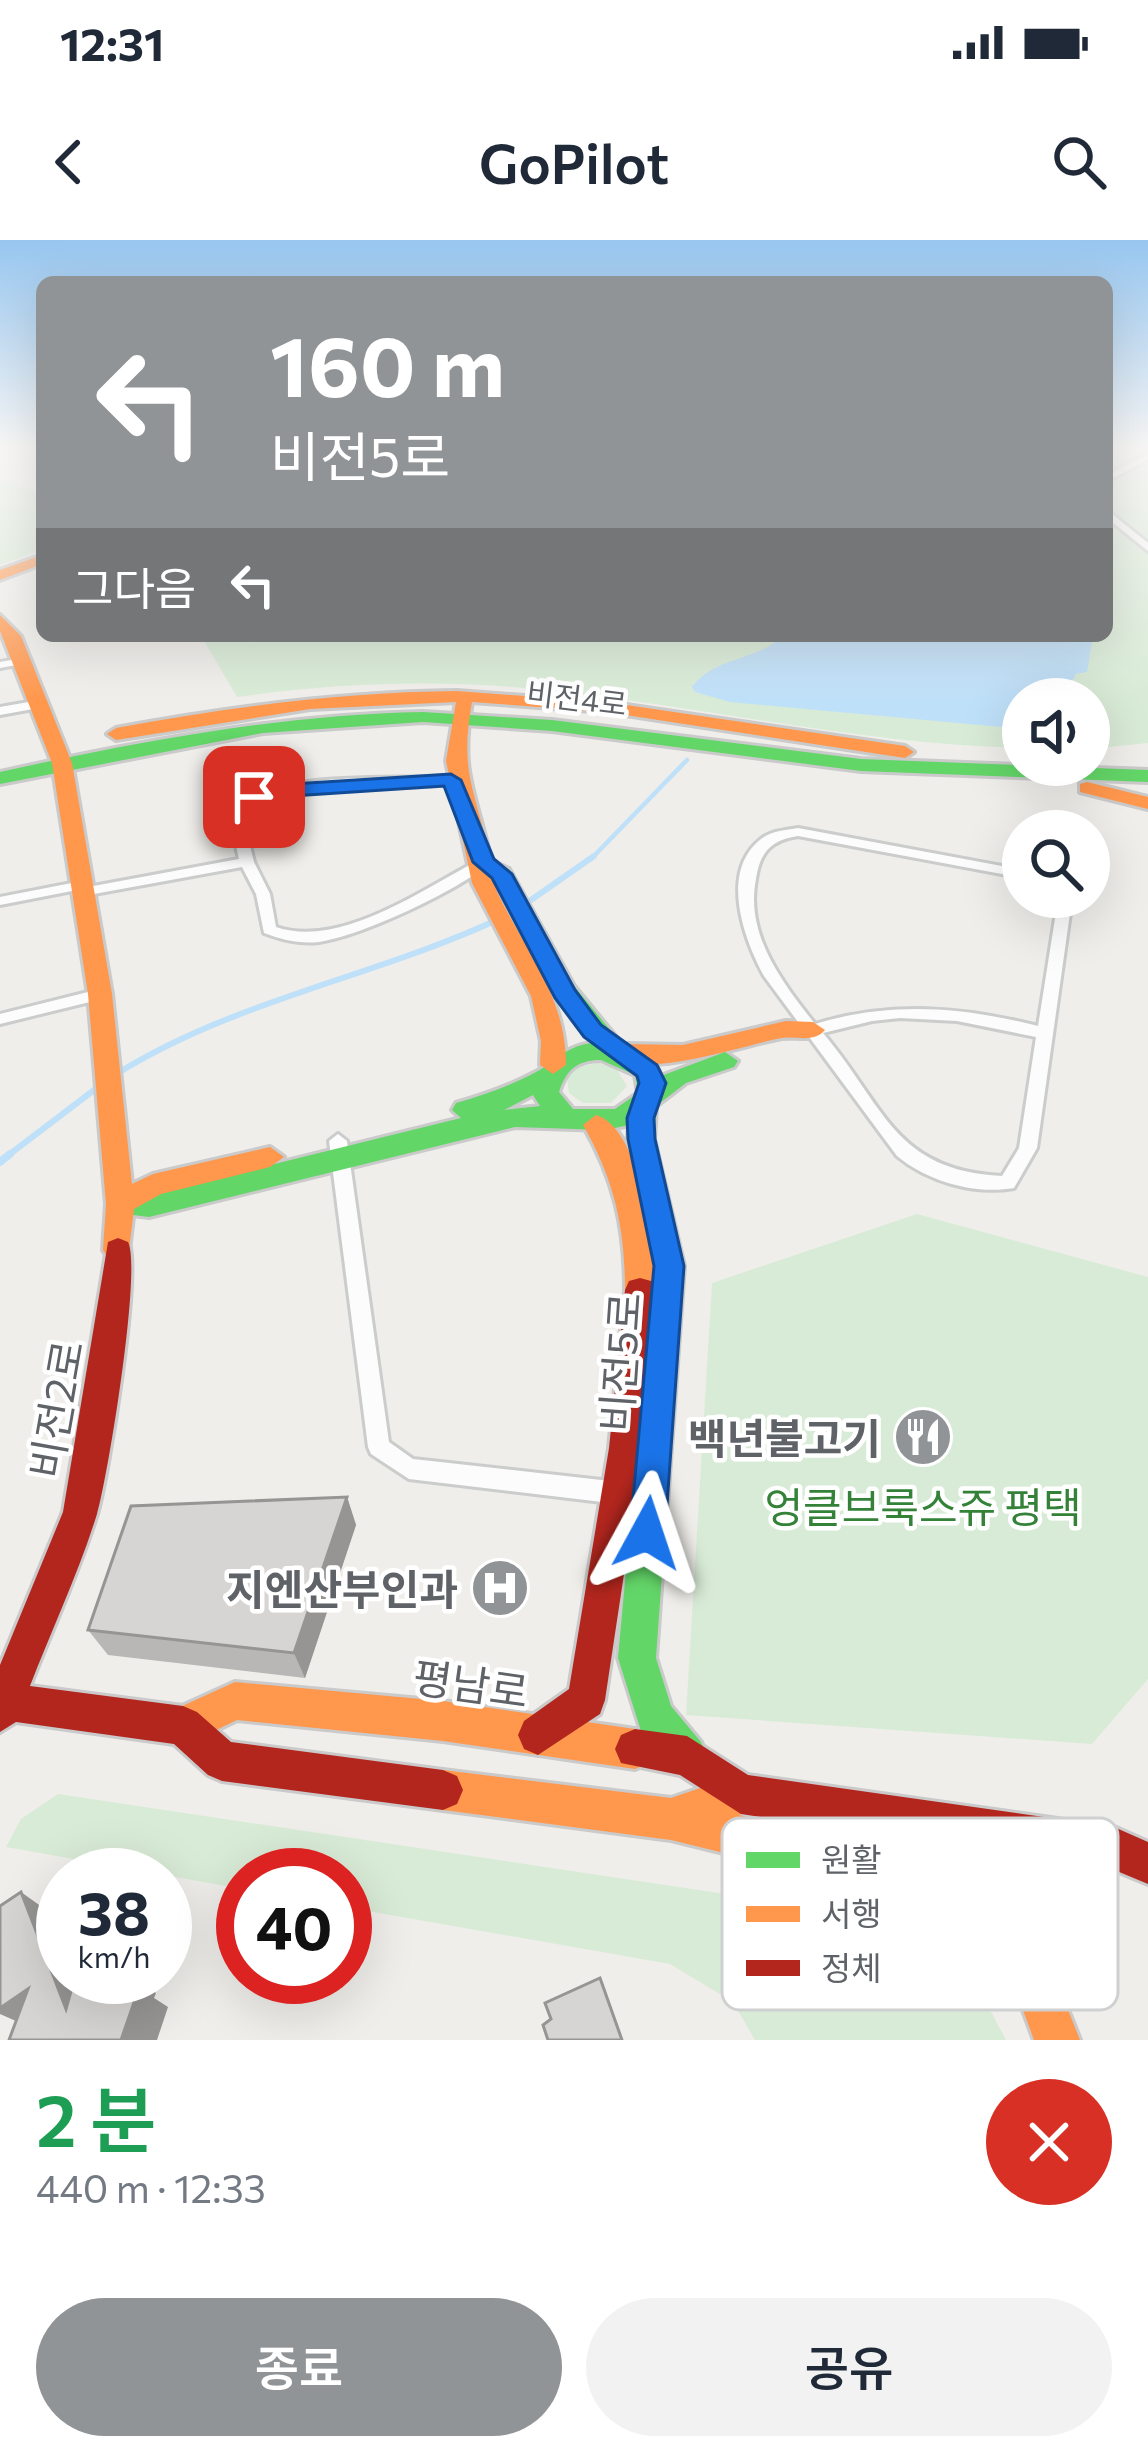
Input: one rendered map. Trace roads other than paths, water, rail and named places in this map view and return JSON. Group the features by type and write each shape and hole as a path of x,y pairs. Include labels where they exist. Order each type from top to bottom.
{"street":[{"path":"0,574 36,561"},
{"path":"0,620 12,663 40,704 59,756 100,994 0,1019"},
{"path":"0,711 40,704"},
{"name":"비전4로","path":"0,763 283,725 578,704 900,751 1002,758"},
{"path":"463,709 451,780 552,1018 559,1044 545,1094 563,1115"},
{"name":"비전4로","path":"463,709 762,755 916,770 1148,776"},
{"name":"비전4로","path":"0,778 59,756"},
{"path":"1110,761 1148,761"},
{"path":"916,770 958,780 1097,789 1148,803"},
{"path":"451,780 292,790 254,797 236,811 247,862 263,894 269,930 297,940 321,940 491,877"},
{"path":"1002,870 798,832 769,836 758,848 747,879 745,922 752,943 909,1156 962,1182 1007,1183 1028,1148 1062,918"},
{"path":"0,901 247,862"},
{"path":"516,924 592,1031 647,1071 647,1102"},
{"name":"비전2로","path":"2,1706 80,1512 116,1299 120,1204 100,994"},
{"path":"340,1150 518,1116 563,1115 596,1125 631,1118 677,1077 786,1046 852,1016 912,1009 958,1013 1044,1033"},
{"path":"120,1204 149,1207 495,1103 589,1049 683,1054 786,1029 813,1030"},
{"name":"비전5로","path":"647,1102 641,1139 669,1266 638,1658 655,1717 687,1756"},
{"name":"비전5로","path":"538,1735 586,1700 640,1331 641,1246 627,1170 615,1141 596,1125"},
{"path":"340,1150 379,1447 409,1469 619,1493"},
{"name":"평남로","path":"2,1706 183,1726 236,1701 296,1704 687,1756 741,1794 907,1818"},
{"name":"평남로","path":"183,1726 222,1761 671,1819 741,1794"},
{"path":"671,1819 722,1832"},
{"path":"1118,1847 1148,1840"},
{"path":"1118,1850 1148,1863"},
{"path":"1045,2010 1058,2040"}],"water":[{"path":"776,642 1092,642 1087,672 1074,678 1002,678 1002,727 730,702 692,687 712,670"}],"waterway":[{"path":"594,856 687,760"},
{"path":"521,907 594,856"},
{"path":"118,1073 257,1007 499,919"},
{"path":"6,1157 102,1084"},
{"path":"0,1162 10,1154"}],"place":[{"name":"백년불고기","path":"923,1437"},
{"name":"지엔산부인과","path":"500,1588"}],"park label":[{"name":"엉클브룩스쥬 평택","path":"923,1506"}]}
